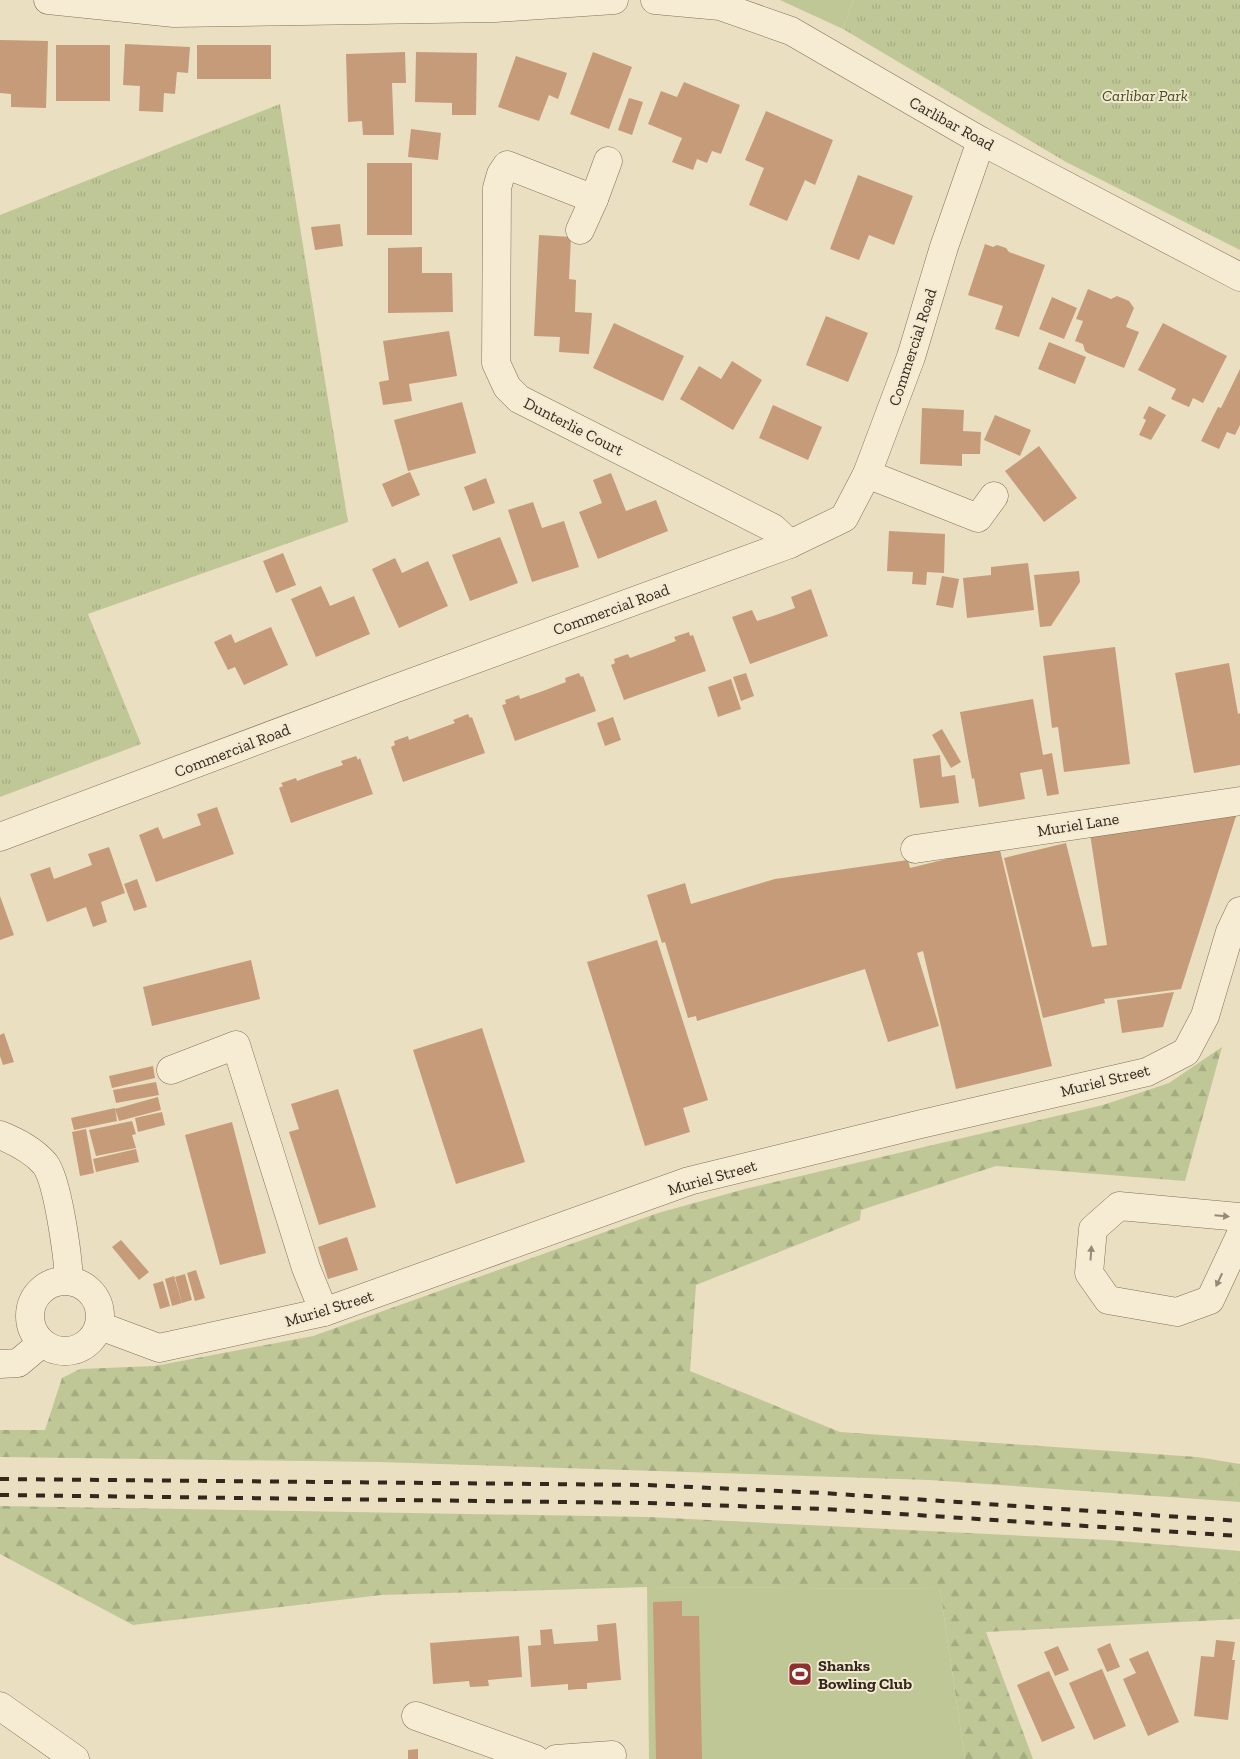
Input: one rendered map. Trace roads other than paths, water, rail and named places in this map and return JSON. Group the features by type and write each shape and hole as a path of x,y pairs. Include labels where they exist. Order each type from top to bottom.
{"street":[{"path":"48,0 174,13 614,0"},
{"name":"Carlibar Road","path":"655,0 720,6 791,31 981,141 1240,277"},
{"name":"Commercial Road","path":"0,837 403,685 790,544 844,518 866,474 911,356 944,247 981,141"},
{"path":"580,230 608,161"},
{"name":"Dunterlie Court","path":"594,199 507,165 501,174 497,188 496,363 506,387 519,399 773,528 790,544"},
{"path":"866,474 978,518 994,496"},
{"name":"Muriel Lane","path":"915,849 1240,802"},
{"name":"Muriel Street","path":"100,1326 159,1348 324,1312 689,1181 917,1125 1147,1072 1186,1052 1205,1016 1230,932 1240,911"},
{"path":"171,1070 236,1045 306,1268 324,1312"},
{"path":"0,1136 20,1143 46,1166 68,1260 69,1281"},
{"path":"1240,1217 1119,1206 1093,1229 1089,1273 1108,1300 1177,1312 1210,1300 1240,1236"},
{"path":"69,1281 84,1286 95,1296 101,1310 100,1326 91,1341 75,1351 58,1351 42,1343 32,1328 30,1310 37,1294 51,1283 69,1281"},
{"path":"0,1364 18,1363 42,1343"},
{"path":"0,1706 74,1759"},
{"path":"416,1716 535,1759"},
{"path":"556,1759 612,1755"}],"railway":[{"path":"0,1479 647,1485 823,1493 1240,1521"},
{"path":"0,1495 646,1503 824,1509 1240,1536"}],"place":[{"name":"Shanks Bowling Club","path":"800,1674"}],"park label":[{"name":"Carlibar Park","path":"1145,95"}]}
